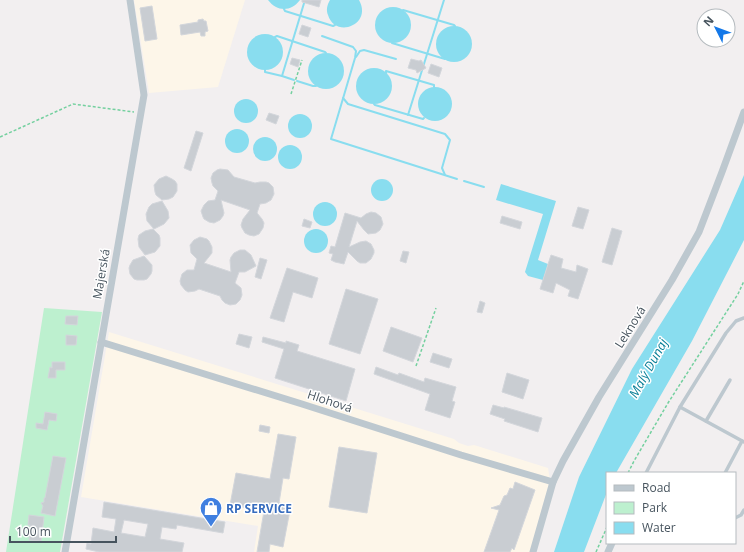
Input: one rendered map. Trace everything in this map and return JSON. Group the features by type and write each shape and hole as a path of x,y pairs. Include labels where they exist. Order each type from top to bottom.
{"street":[{"name":"Majerská","path":"67,552 101,342 144,95 130,0"},
{"name":"Leknová","path":"533,552 553,482 566,455 599,397 672,280 699,232 744,112"},
{"name":"Hlohová","path":"101,342 461,455 553,482"}],"lane":[{"path":"647,472 680,407 726,332 736,322 744,318"},
{"path":"706,421 730,380"},
{"path":"680,407 743,442 726,472"},
{"path":"736,518 741,516 744,510"}],"path":[{"path":"292,94 302,60"},
{"path":"0,137 73,104 141,112"},
{"path":"628,472 668,403 738,294 744,281"},
{"path":"416,366 436,308"},
{"path":"596,552 606,529"}],"shaded area":[{"path":"134,0 245,0 218,87 149,93"},
{"path":"109,332 454,439 459,443 468,446 474,445 548,468 550,480 530,552 254,552 258,526 81,497"}],"green space":[{"path":"44,308 102,312 60,552 6,552"}],"water":[{"path":"268,0 300,0 292,7 284,9 276,7"},
{"path":"330,0 359,0 362,9 361,16 357,22 351,26 338,26 332,22 327,13"},
{"path":"393,7 406,12 411,25 406,38 393,43 380,38 375,25 380,12"},
{"path":"454,26 464,29 469,34 472,44 469,54 464,59 454,62 444,59 439,54 436,44 439,34 444,29"},
{"path":"265,34 278,39 283,52 278,65 265,70 252,65 247,52 252,39"},
{"path":"329,53 339,58 343,64 343,78 339,84 333,88 323,89 313,84 309,78 308,68 313,58 319,54"},
{"path":"377,68 387,73 391,79 391,93 387,99 381,103 371,104 361,99 357,93 356,83 361,73 367,69"},
{"path":"438,87 445,89 450,94 452,104 450,114 445,119 432,121 425,119 420,114 418,101 420,94 425,89"},
{"path":"246,99 251,100 257,106 257,116 251,122 246,123 241,122 235,116 234,111 235,106 241,100"},
{"path":"300,114 305,115 311,121 311,131 305,137 300,138 295,137 289,131 288,126 289,121 295,115"},
{"path":"237,129 242,130 248,136 248,146 242,152 237,153 232,152 226,146 225,141 226,136 232,130"},
{"path":"265,137 270,138 276,144 276,154 270,160 265,161 260,160 254,154 253,149 254,144 260,138"},
{"path":"290,145 295,146 301,152 301,162 295,168 290,169 285,168 279,162 278,157 279,152 285,146"},
{"name":"Malý Dunaj","path":"744,175 744,240 692,341 617,472 606,472 606,495 584,552 554,552 579,477 632,369 720,230"},
{"path":"382,179 390,182 393,190 390,198 382,201 374,198 371,190 374,182"},
{"path":"501,184 556,201 538,260 548,264 543,280 528,276 525,272 543,214 496,200"},
{"path":"325,202 330,203 336,209 336,219 330,225 325,226 320,225 314,219 313,214 314,209 320,203"},
{"path":"316,229 321,230 327,236 327,246 321,252 316,253 311,252 305,246 304,241 305,236 311,230"}],"building":[{"path":"302,0 321,0 319,7 302,2"},
{"path":"152,6 157,39 145,41 140,8"},
{"path":"203,19 206,21 208,31 205,32 205,36 201,36 200,32 181,35 180,25 198,22 198,20"},
{"path":"302,25 311,28 308,37 299,34"},
{"path":"292,58 300,60 298,67 290,64"},
{"path":"411,59 421,60 426,68 417,73 416,70 408,68"},
{"path":"431,64 442,68 439,77 428,73"},
{"path":"269,113 279,116 276,124 266,120"},
{"path":"196,131 203,133 191,171 184,168"},
{"path":"220,169 228,170 234,177 255,183 266,182 273,187 274,194 271,200 260,204 257,213 264,223 259,234 254,236 249,235 245,233 242,228 241,225 243,219 250,210 221,200 224,213 220,220 214,223 204,219 201,211 204,205 208,201 215,200 218,191 213,186 211,178 213,173"},
{"path":"166,176 175,181 177,184 177,191 173,197 162,200 156,195 154,185 159,179"},
{"path":"162,201 168,211 169,218 164,224 154,229 147,221 146,214 152,204"},
{"path":"578,207 589,210 583,229 572,226"},
{"path":"371,212 376,213 381,217 383,224 380,230 376,233 368,234 357,221 349,247 366,241 371,244 374,250 371,259 366,263 360,263 348,252 344,264 331,260 333,254 329,253 331,246 335,247 345,213 361,218"},
{"path":"502,216 522,222 520,229 500,223"},
{"path":"304,219 312,222 310,228 302,226"},
{"path":"612,228 622,231 612,265 602,262"},
{"path":"153,229 159,235 160,246 155,252 145,255 139,247 139,235 145,231"},
{"path":"200,237 207,239 212,247 212,253 204,263 231,272 230,260 234,253 240,250 245,250 251,255 256,266 245,272 239,272 235,283 241,288 242,295 236,304 230,305 225,303 220,296 199,289 188,292 181,285 180,281 182,274 187,270 194,270 197,259 191,253 190,245 194,240"},
{"path":"403,251 409,252 406,263 400,261"},
{"path":"551,255 563,259 561,268 576,272 577,265 588,269 578,299 568,296 570,290 556,283 553,293 540,289"},
{"path":"144,256 152,265 151,274 144,280 134,279 130,274 130,265 133,260"},
{"path":"260,258 267,260 261,279 255,277"},
{"path":"287,268 318,278 312,298 293,292 284,322 270,318"},
{"path":"346,289 378,299 360,354 329,344"},
{"path":"480,301 485,303 482,313 477,312"},
{"path":"66,316 78,316 77,325 65,324"},
{"path":"391,327 422,338 413,362 383,351"},
{"path":"239,334 252,337 249,348 236,344"},
{"path":"66,335 77,336 76,345 66,345"},
{"path":"263,337 299,345 297,351 355,369 346,401 275,378 284,349 262,342"},
{"path":"433,353 452,359 449,368 430,362"},
{"path":"52,362 65,362 65,370 56,370 56,378 48,378 50,367 52,368"},
{"path":"376,367 424,382 425,378 456,387 452,401 455,402 450,418 425,410 430,394 374,374"},
{"path":"507,373 529,380 523,399 502,392"},
{"path":"493,405 542,418 538,432 504,421 505,419 490,414"},
{"path":"45,412 57,414 56,421 49,420 47,430 36,428 36,423 43,424"},
{"path":"260,425 270,427 269,433 259,431"},
{"path":"278,434 296,437 289,479 283,478 279,503 291,505 283,547 270,544 269,552 257,552 264,511 230,505 236,473 270,479"},
{"path":"339,447 377,453 367,513 329,507"},
{"path":"53,456 66,458 55,516 41,513 43,506 41,503 44,502"},
{"path":"515,482 535,490 514,550 512,548 510,552 484,552 499,510 491,508 500,505 510,488 513,489"},
{"path":"104,502 225,522 223,533 177,525 176,529 162,527 160,539 184,543 182,552 99,552 86,549 87,543 91,544 93,528 114,532 116,519 102,517","holes":["124,520 148,524 145,537 121,533"]},
{"path":"29,515 44,517 41,541 29,540"}],"waterway":[{"path":"282,76 305,0"},
{"path":"408,115 444,0"},
{"path":"284,9 285,11 333,26 335,25"},
{"path":"403,10 455,26"},
{"path":"275,37 277,36 326,53"},
{"path":"322,36 353,47 356,51 331,139 457,179"},
{"path":"392,43 445,59"},
{"path":"356,57 360,51 364,50 396,59"},
{"path":"265,70 265,72 294,80"},
{"path":"386,73 386,71 434,85 434,87"},
{"path":"297,81 316,86"},
{"path":"343,98 348,104 445,134 450,140 442,168 445,175"},
{"path":"374,104 423,119 424,118"},
{"path":"464,181 484,187"}],"place":[{"name":"RP SERVICE","path":"211,528"}]}
